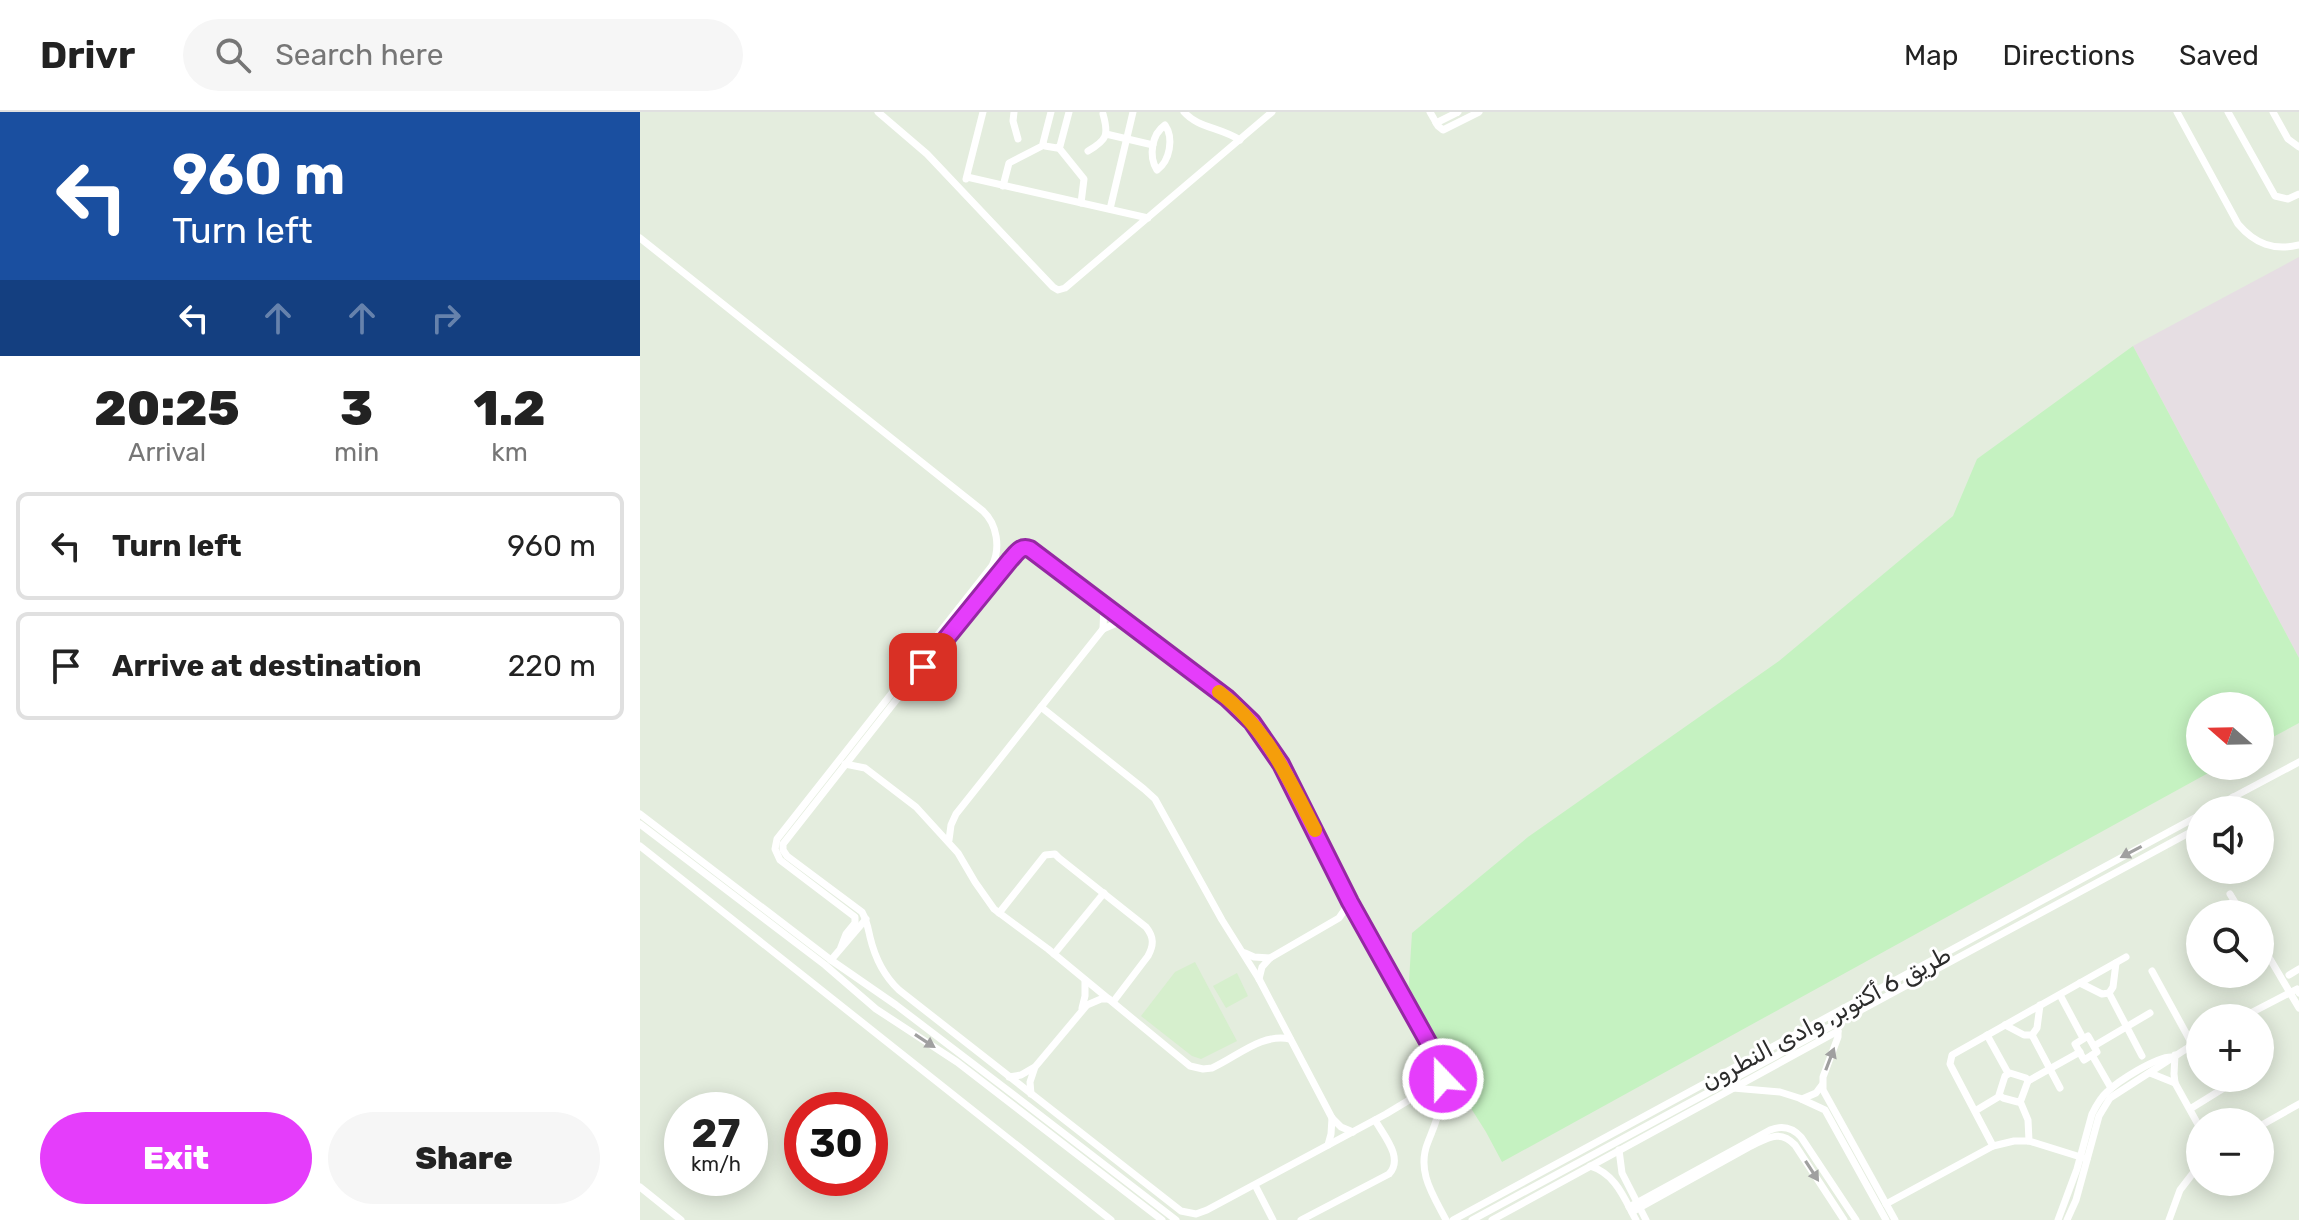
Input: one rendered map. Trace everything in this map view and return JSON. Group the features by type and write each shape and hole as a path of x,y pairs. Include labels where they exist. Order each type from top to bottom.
{"street":[{"path":"878,112 918,146 1058,290 1065,288 1272,112"},
{"path":"955,183 962,183 967,177 983,112"},
{"path":"1014,112 1018,139"},
{"path":"1044,145 1051,112"},
{"path":"1059,148 1069,112"},
{"path":"1110,209 1133,112"},
{"path":"1184,112 1195,123 1220,129 1240,140"},
{"path":"1430,112 1440,128 1446,130 1479,112"},
{"path":"1436,123 1458,112"},
{"path":"2177,112 2247,235 2271,247 2299,245"},
{"path":"2228,112 2275,196 2288,199 2299,194"},
{"path":"2273,112 2288,139 2299,147"},
{"path":"1088,151 1100,144 1106,134 1103,114"},
{"path":"1165,125 1170,133 1169,149 1164,164 1157,170 1152,162 1153,145 1158,130 1165,125"},
{"path":"1106,134 1153,145"},
{"path":"1003,186 1009,163 1044,145 1059,148 1084,179 1081,203"},
{"path":"967,177 1148,218"},
{"path":"640,238 983,511 993,526 997,552 992,566 776,842 780,860 855,917 855,923 841,947"},
{"path":"1441,1085 1429,1088 1203,1212 1192,1214 1181,1211 894,985 879,962 866,919 859,909 787,856 783,850 785,841 945,638 1021,548 1030,549 1227,698 1252,722 1281,764 1350,902 1441,1067 1441,1085 1445,1092 1424,1165 1426,1179 1446,1220"},
{"path":"1103,629 1104,603"},
{"path":"949,841 956,814 1103,629 1128,621"},
{"path":"1041,707 1155,799 1259,979 1332,1118 1341,1127 1353,1132"},
{"path":"859,747 865,768"},
{"path":"2235,796 2299,762"},
{"path":"845,764 865,768 938,821 980,891 999,913 1187,1063 1199,1068 1216,1066 1266,1040 1290,1039"},
{"path":"640,814 1176,1220"},
{"path":"938,821 956,814"},
{"name":"طريق 6 أكتوبر, وادى النطرون","path":"1472,1220 1549,1172 2186,823"},
{"path":"640,824 825,965 876,1009 957,1062 1162,1220"},
{"name":"طريق 6 أكتوبر, وادى النطرون","path":"1453,1220 2186,834"},
{"path":"640,846 1111,1220"},
{"path":"999,913 1041,859 1050,853 1146,927 1153,941 1148,956 1111,1000 1094,1001 1081,1010 1035,1067 1030,1082 1031,1094"},
{"path":"1054,954 1104,893"},
{"path":"2230,894 2234,900"},
{"path":"1259,979 1262,967 1270,958 1339,918 1350,902"},
{"path":"1339,918 1361,921"},
{"path":"831,960 866,919"},
{"path":"854,934 869,930"},
{"path":"1241,950 1254,957 1270,958"},
{"path":"1993,1146 1950,1059 1955,1052 2126,957"},
{"path":"2080,983 2102,994 2109,993 2113,987 2116,963"},
{"path":"2274,963 2294,993 2299,1008"},
{"path":"2289,975 2299,969"},
{"path":"2152,971 2186,1033"},
{"path":"1081,1010 1085,980"},
{"path":"2109,993 2142,1056"},
{"path":"2271,1004 2294,993"},
{"path":"2060,995 2083,1038"},
{"path":"876,1009 876,1002 884,997"},
{"path":"888,1018 896,1012 896,1005"},
{"path":"2005,1025 2026,1036 2032,1035 2037,1028 2040,1005"},
{"path":"2094,1046 2150,1013"},
{"path":"1266,1040 1279,1019"},
{"path":"1492,1220 1838,1031 1822,1085 1816,1093 1802,1099"},
{"path":"1987,1035 2008,1073 2028,1081"},
{"path":"2032,1035 2060,1088"},
{"path":"2088,1036 2094,1046 2097,1052 2084,1060 2075,1044 2088,1036"},
{"path":"2058,1220 2107,1101 2186,1048"},
{"path":"2029,1141 2028,1120 2020,1101 2028,1081 2080,1052"},
{"path":"2092,1055 2111,1088"},
{"path":"2142,1056 2156,1061"},
{"path":"2140,1070 2138,1061 2142,1056"},
{"path":"2067,1220 2074,1207 2094,1109 2101,1097 2140,1070 2164,1057 2173,1056"},
{"path":"2173,1056 2175,1083 2189,1108"},
{"path":"1009,1077 1021,1075 1035,1067"},
{"path":"2000,1096 2008,1073"},
{"path":"2150,1073 2175,1083"},
{"path":"1822,1085 1840,1129 1895,1220"},
{"path":"1429,1088 1426,1098 1429,1103"},
{"path":"1733,1088 1769,1090 1802,1099 1833,1116"},
{"path":"2192,1108 2217,1092"},
{"path":"1975,1111 2000,1096"},
{"path":"2000,1096 2020,1101"},
{"path":"1410,1099 1440,1105"},
{"path":"2274,1118 2299,1104"},
{"path":"1328,1145 1332,1118"},
{"path":"1301,1220 1393,1169 1395,1157 1375,1120"},
{"path":"1635,1210 1770,1130 1781,1127 1801,1137 1856,1220"},
{"path":"1635,1210 1768,1138 1779,1135 1795,1145 1844,1220"},
{"path":"1886,1204 1993,1146 2014,1141 2029,1141 2084,1158"},
{"path":"1619,1150 1621,1169 1635,1210"},
{"path":"1858,1160 1886,1220"},
{"path":"1590,1166 1607,1173 1621,1194 1646,1220"},
{"path":"1549,1172 1556,1185"},
{"path":"2169,1220 2186,1182"},
{"path":"1255,1185 1273,1220"},
{"path":"640,1187 681,1220"},
{"path":"1621,1194 1630,1189"}],"shaded area":[{"path":"2299,257 2299,658 2133,346"},
{"path":"1195,962 1237,1041 1201,1059 1192,1056 1141,1016 1175,972"},
{"path":"1237,973 1248,996 1226,1008 1213,986"}],"sand":[{"path":"2133,346 2299,658 2299,723 2274,736 2274,692 2186,692 2186,780 2196,780 1502,1162 1408,997 1412,933 1528,837 1779,661 1953,516 1977,459"}],"slow traffic":[{"path":"1219,692 1240,709 1267,742 1315,830"}],"route":[{"path":"923,667 1010,560 1025,548 1104,603 1227,698 1252,722 1281,764 1350,902 1432,1049 1443,1079"}]}
